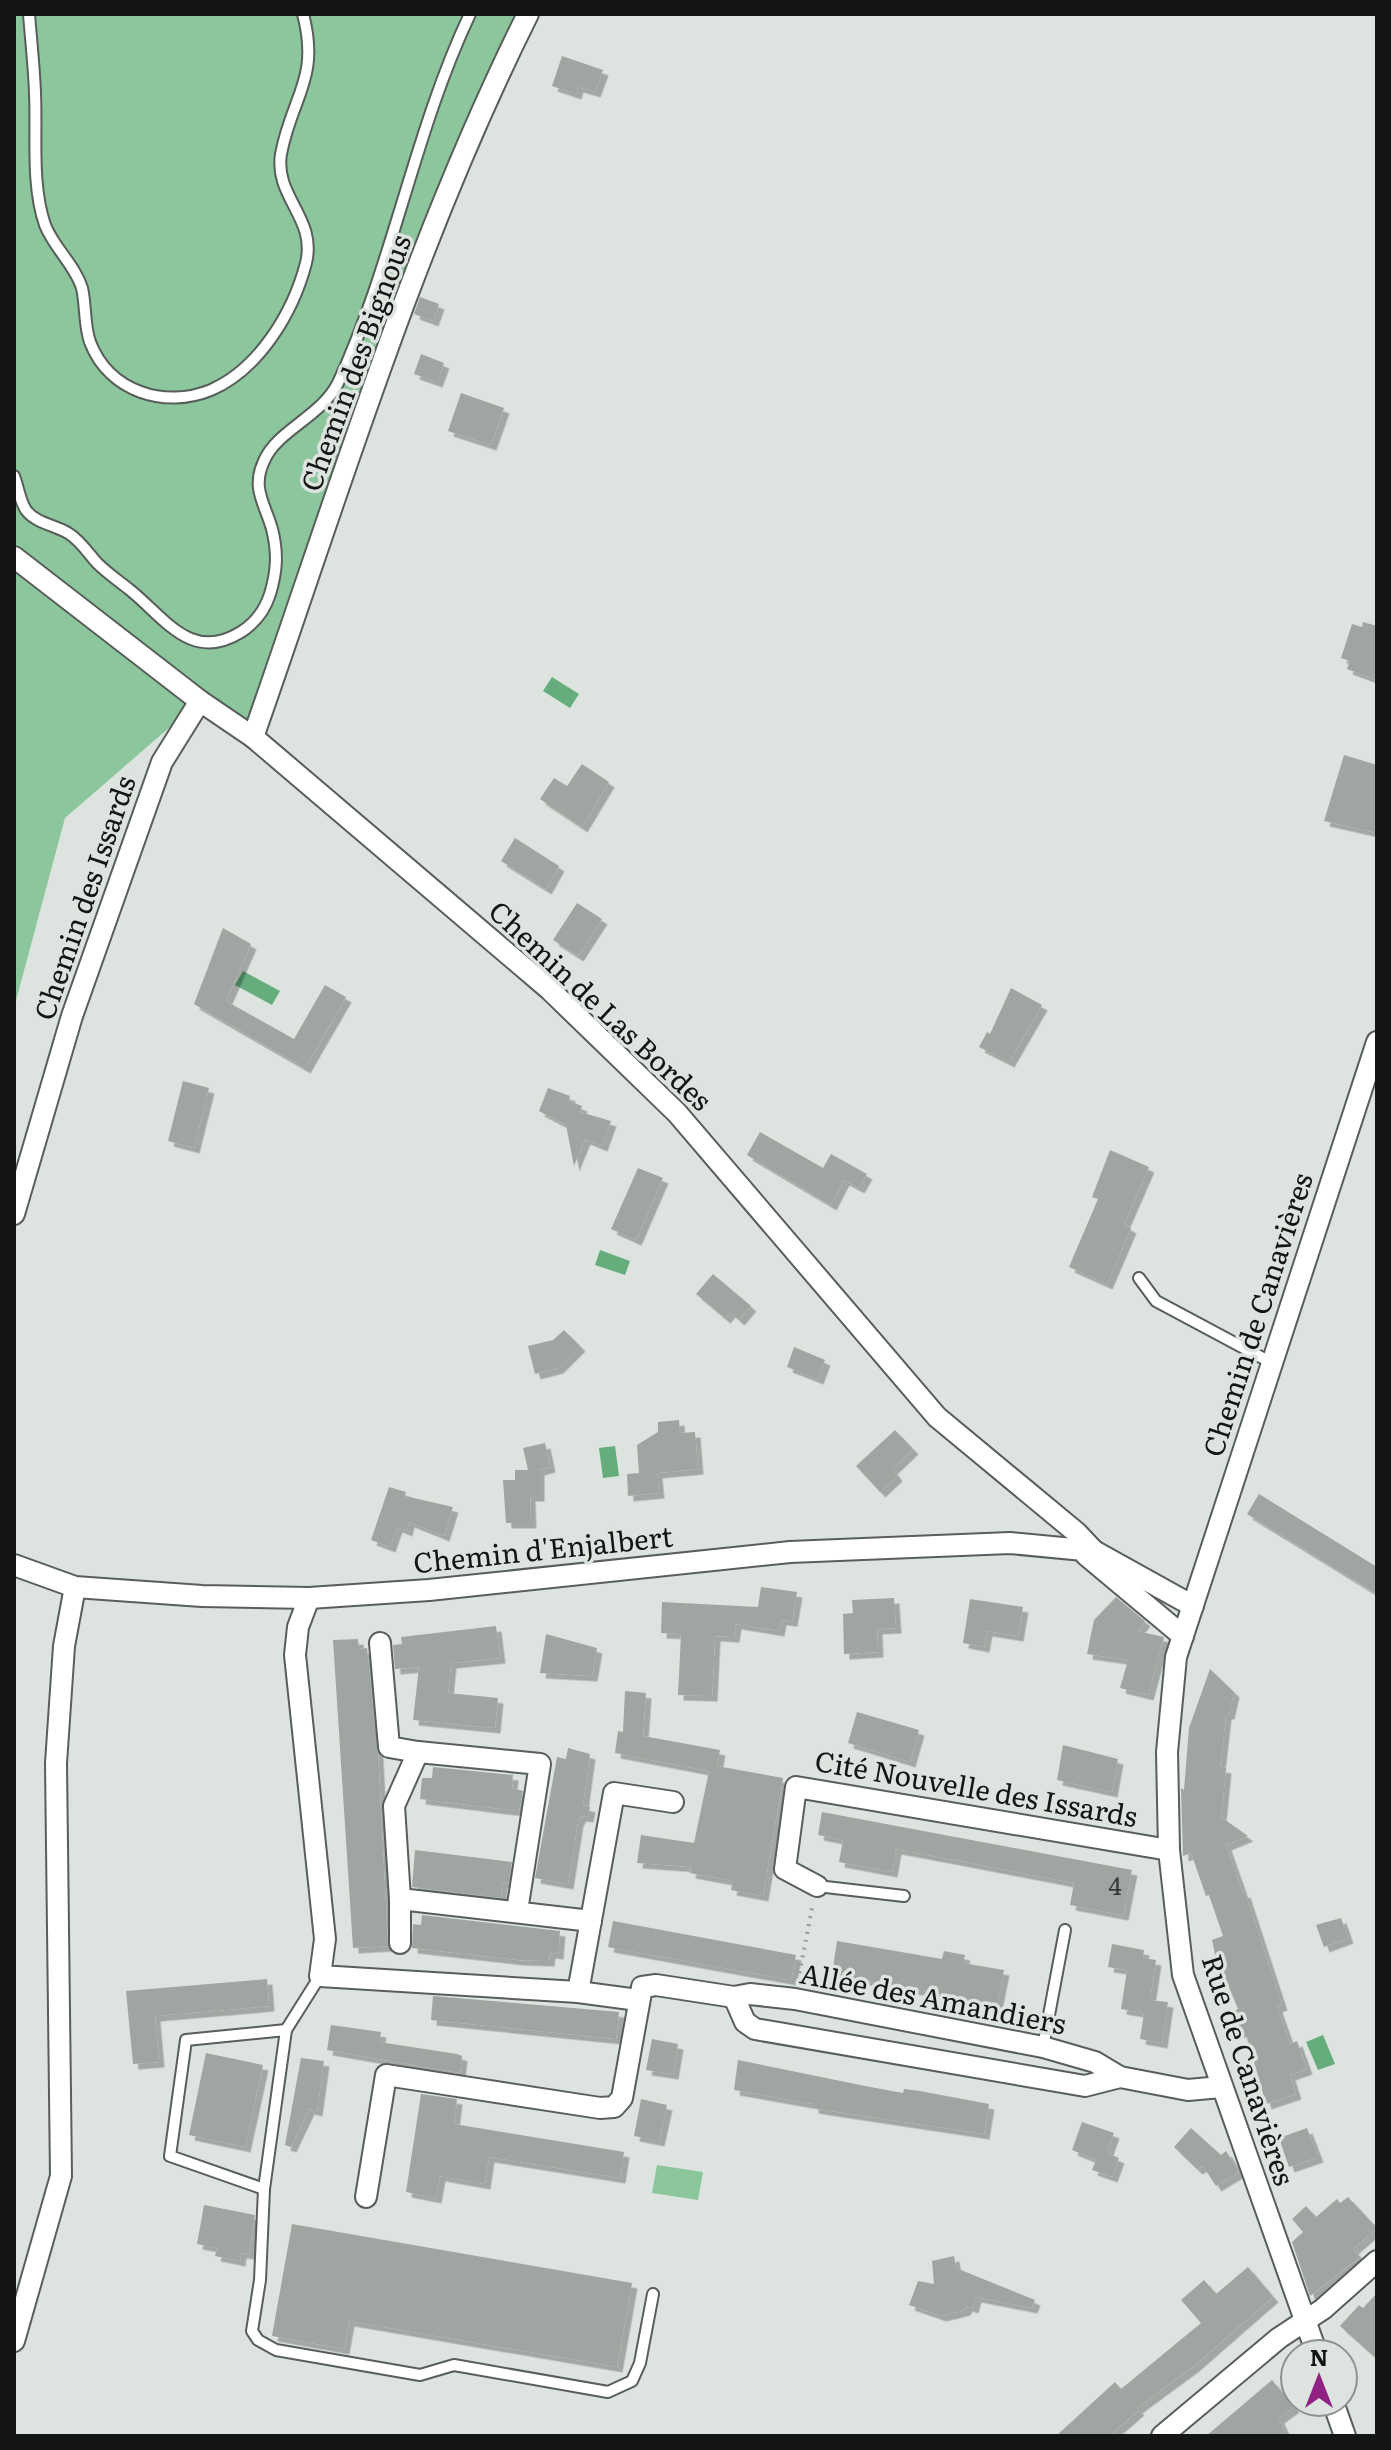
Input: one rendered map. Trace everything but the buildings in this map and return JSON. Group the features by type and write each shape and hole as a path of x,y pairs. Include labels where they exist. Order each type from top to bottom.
{"street":[{"name":"Chemin des Bignous","path":"253,737 438,220 481,107 528,14"},
{"name":"Chemin de Las Bordes","path":"14,557 200,701 253,737 549,989 677,1113 937,1417 1077,1533 1087,1550"},
{"name":"Chemin des Issards","path":"14,1214 72,1016 162,762 200,701"},
{"name":"Chemin de Canavières","path":"1193,1606 1377,1042"},
{"name":"Chemin d'Enjalbert","path":"14,1565 75,1587 189,1595 309,1598 429,1590 790,1552 1010,1543 1087,1550 1193,1606"},
{"path":"1087,1550 1183,1636"},
{"path":"14,2341 61,2176 56,1763 64,1646 75,1587"},
{"path":"309,1598 298,1627 295,1655 325,1939 320,1976 578,1992 638,2000 622,2098 614,2107 600,2108 419,2077 386,2075 366,2197"},
{"name":"Rue de Canavières","path":"1193,1606 1176,1657 1167,1752 1169,1850 1183,1975 1311,2338"},
{"path":"380,1643 389,1747 540,1764 517,1911"},
{"path":"400,1943 394,1806 418,1752"},
{"name":"Cité Nouvelle des Issards","path":"817,1886 785,1869 796,1787 1169,1850"},
{"path":"578,1992 614,1793 673,1802"},
{"path":"400,1899 591,1921"},
{"name":"Allée des Amandiers","path":"638,2000 642,1987 656,1985 734,1997 750,1994 795,1999 1043,2047 1095,2062 1120,2077 1188,2090 1221,2087"},
{"path":"734,1997 745,2022 755,2029 1085,2086 1120,2077"},
{"path":"1041,2079 1043,2047"},
{"path":"1162,2436 1377,2261"}],"lane":[{"path":"29,14 37,182 45,224 57,250 78,277 90,342 101,358 117,379 134,390 151,397 170,399 189,398 215,388 256,360 278,330 306,263 308,240 304,220 286,193 281,176 281,155 309,73 311,51 303,14"},
{"path":"14,476 25,510 36,519 69,533 100,566 155,610 178,634 194,642 222,640 255,621 267,603 278,569 271,526 261,505 257,480 270,450 329,399 337,384 368,307 446,66 470,14"},
{"path":"1139,1278 1156,1301 1272,1363"},
{"path":"817,1886 904,1896"},
{"path":"1043,2047 1065,1930"},
{"path":"320,1976 286,2030 264,2189 260,2280 252,2331 258,2340 276,2350 420,2375 454,2365 608,2392 632,2381 640,2363 653,2294"},
{"path":"264,2189 170,2156 186,2040 286,2030"}],"path":[{"path":"795,1999 817,1886"}],"shaded area":[{"path":"14,14 528,14 481,107 253,737 200,701 65,818 14,1008"},
{"path":"552,677 579,694 570,708 543,691"},
{"path":"243,971 280,991 272,1005 235,985"},
{"path":"600,1250 630,1261 625,1275 595,1265"},
{"path":"615,1446 619,1476 603,1478 599,1448"},
{"path":"1323,2035 1335,2064 1318,2070 1306,2042"},
{"path":"657,2165 703,2172 698,2200 652,2193"}]}
